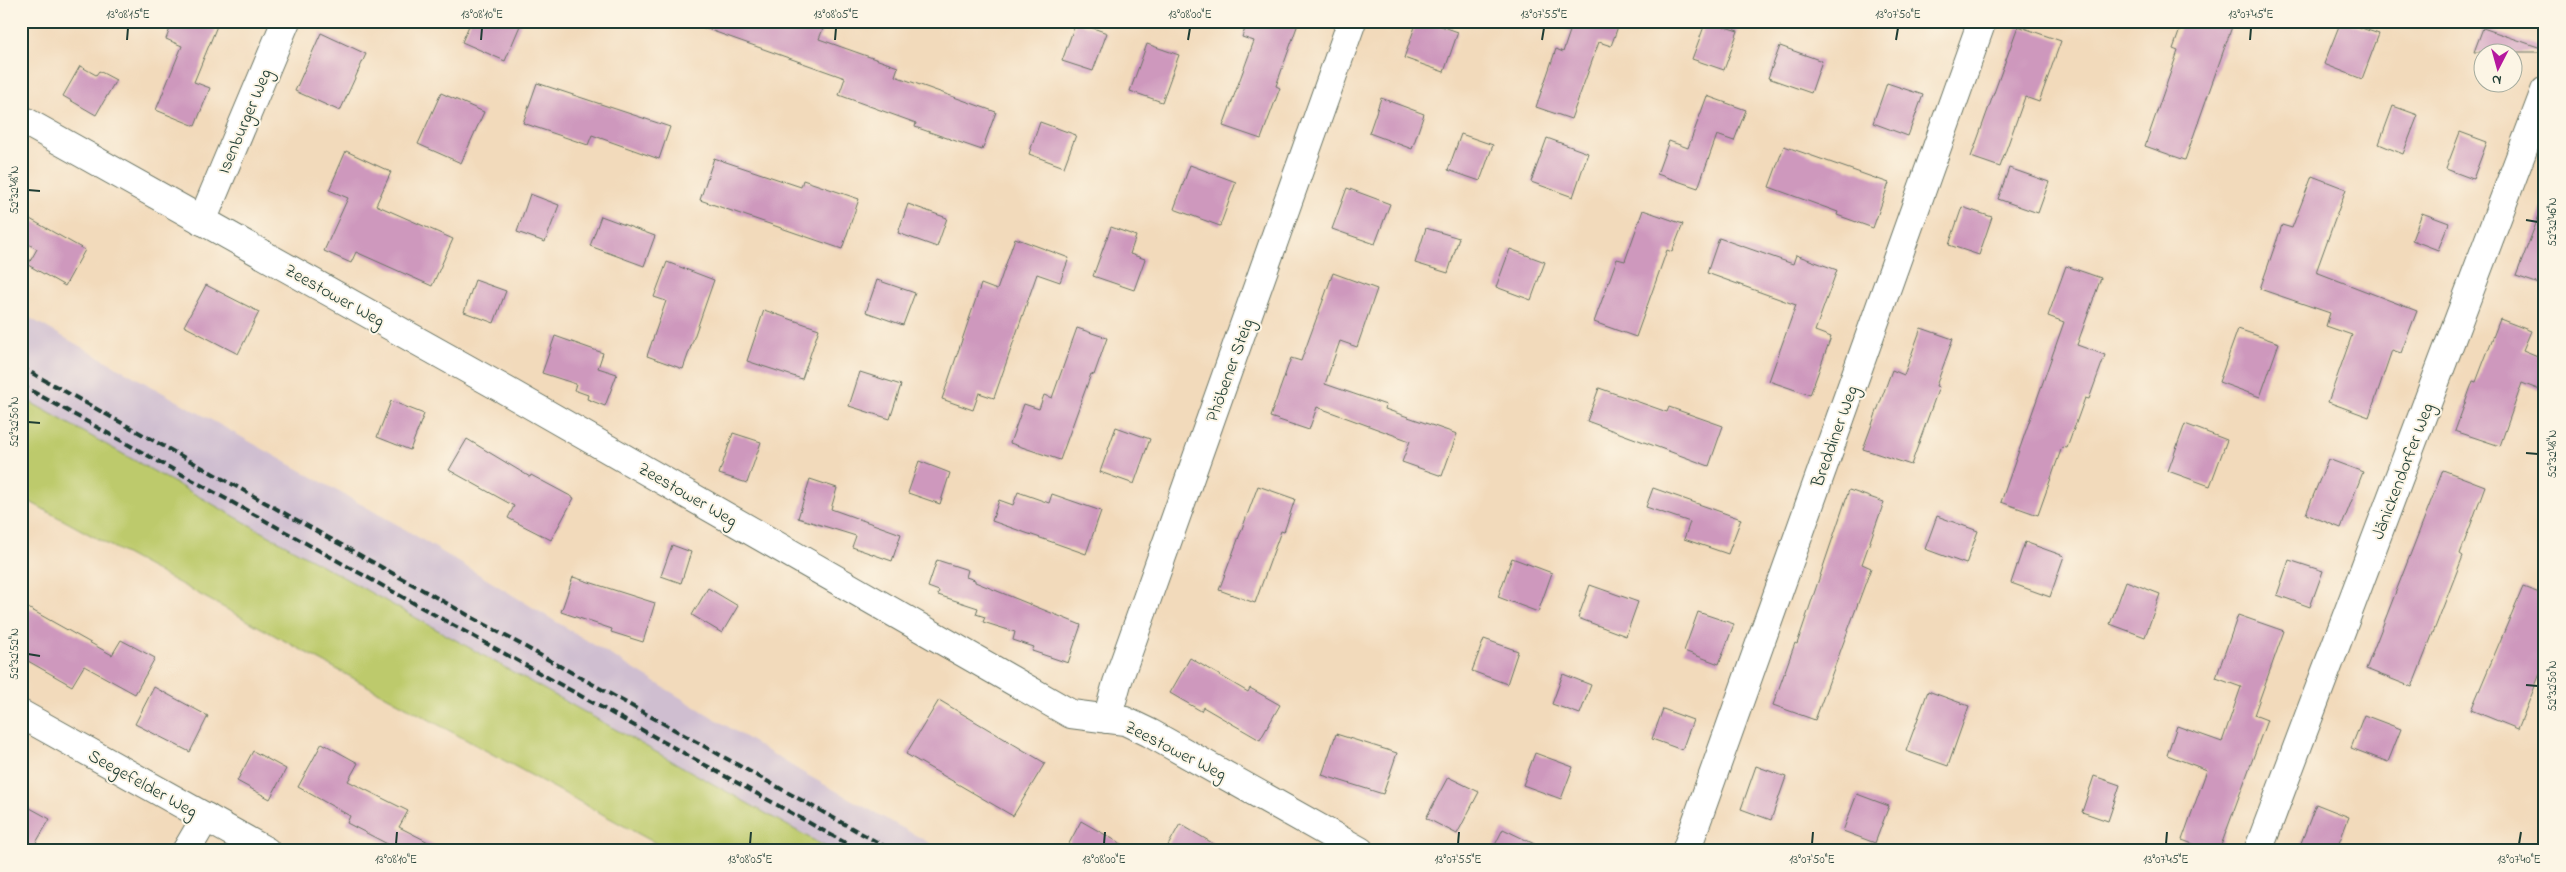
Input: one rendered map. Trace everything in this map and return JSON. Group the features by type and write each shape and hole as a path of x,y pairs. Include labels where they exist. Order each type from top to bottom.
{"street":[{"name":"Isenburger Weg","path":"202,221 286,21"},
{"name":"Phöbener Steig","path":"1107,719 1118,682 1352,21"},
{"name":"Breddiner Weg","path":"1686,851 1982,21"},
{"name":"Jänickendorfer Weg","path":"2258,851 2545,92"},
{"name":"Zeestower Weg","path":"21,119 505,390 1071,714 1125,721 1150,733 1360,851"},
{"name":"Seegefelder Weg","path":"21,714 266,851"},
{"path":"186,851 206,817"}],"shaded area":[{"path":"21,313 398,525 802,772 944,851 833,851 21,397"}],"green space":[{"path":"21,397 833,851 670,851 21,497"}],"building":[{"path":"173,21 219,21 194,82 210,88 195,126 156,110 182,46 166,39"},
{"path":"471,21 522,21 505,61 462,42"},
{"path":"694,21 826,21 819,39 898,67 895,76 996,112 982,150 915,127 916,123 839,95 845,78 693,24"},
{"path":"1248,21 1299,21 1276,86 1280,88 1261,139 1223,126 1254,41 1242,37"},
{"path":"1417,21 1427,21 1458,32 1444,72 1404,58"},
{"path":"1550,21 1620,21 1611,46 1599,42 1571,119 1536,107 1556,49 1563,52 1570,31 1549,24"},
{"path":"1706,21 1738,31 1724,70 1692,59"},
{"path":"2183,21 2234,21 2185,160 2145,146 2178,51 2173,49"},
{"path":"2341,21 2379,34 2362,79 2324,64"},
{"path":"1076,22 1107,33 1093,71 1062,61"},
{"path":"2018,26 2061,41 2039,102 2025,97 2000,167 1971,157"},
{"path":"2483,28 2524,42 2478,42"},
{"path":"321,33 366,54 340,111 295,91"},
{"path":"2524,42 2544,49 2543,52 2524,52"},
{"path":"1147,44 1179,55 1162,102 1130,91"},
{"path":"1780,46 1822,61 1811,93 1768,78"},
{"path":"80,66 96,75 99,71 116,80 96,115 63,96"},
{"path":"537,83 670,127 659,159 592,135 588,145 523,123"},
{"path":"1887,83 1923,95 1908,136 1873,123"},
{"path":"441,93 484,112 461,163 418,144"},
{"path":"1707,96 1746,110 1734,141 1717,135 1698,188 1657,174 1669,141 1688,148"},
{"path":"1381,98 1424,114 1412,149 1369,133"},
{"path":"2393,106 2418,115 2403,154 2379,144"},
{"path":"1040,122 1076,135 1064,167 1029,154"},
{"path":"2460,132 2487,142 2473,179 2446,169"},
{"path":"1461,134 1493,145 1480,181 1448,170"},
{"path":"1547,138 1588,153 1573,197 1531,182"},
{"path":"1784,146 1889,183 1873,228 1837,215 1838,212 1769,187"},
{"path":"346,151 391,172 376,205 453,239 432,286 356,252 351,263 324,251 348,198 329,190"},
{"path":"714,158 801,187 803,180 859,199 842,249 700,200"},
{"path":"1190,165 1236,182 1220,226 1174,209"},
{"path":"2009,168 2049,182 2038,213 1998,199"},
{"path":"2312,176 2346,189 2316,272 2417,311 2401,353 2392,350 2369,417 2328,402 2352,335 2326,326 2330,313 2260,289 2282,225 2292,228"},
{"path":"1347,188 1390,204 1375,244 1332,229"},
{"path":"530,194 559,205 545,242 517,232"},
{"path":"908,204 947,218 937,247 898,233"},
{"path":"2543,205 2545,205 2545,286 2516,276"},
{"path":"1962,207 1992,217 1979,255 1949,245"},
{"path":"1643,210 1683,224 1672,252 1667,250 1636,337 1594,322 1617,259 1625,261"},
{"path":"2422,213 2449,223 2438,250 2412,240"},
{"path":"21,214 85,250 65,286 28,265 37,249 21,240"},
{"path":"601,216 655,236 644,266 590,246"},
{"path":"1111,227 1136,236 1130,254 1145,259 1134,290 1093,276"},
{"path":"1426,228 1459,238 1448,273 1415,263"},
{"path":"1015,238 1069,258 1060,282 1037,274 994,398 979,393 973,410 942,399 981,284 997,290"},
{"path":"1719,238 1793,264 1796,255 1837,270 1815,331 1831,337 1810,395 1769,381 1796,305 1707,273"},
{"path":"1510,249 1545,262 1531,300 1496,287"},
{"path":"667,262 714,280 683,369 647,356 666,301 654,297"},
{"path":"2066,266 2101,278 2077,345 2105,355 2089,399 2085,398 2067,448 2062,447 2038,515 2001,502 2064,322 2048,316"},
{"path":"1333,273 1377,289 1357,347 1340,341 1325,384 1386,405 1385,409 1457,434 1442,476 1402,462 1410,441 1317,407 1309,430 1270,417 1291,358 1301,361"},
{"path":"475,280 506,291 494,323 464,312"},
{"path":"877,280 915,293 903,325 866,312"},
{"path":"206,285 259,312 238,354 184,326"},
{"path":"764,310 819,329 802,379 747,361"},
{"path":"2500,319 2531,331 2523,350 2545,359 2545,392 2522,383 2500,446 2455,431 2473,381 2476,382"},
{"path":"1077,328 1107,338 1094,375 1091,374 1060,460 1010,443 1024,404 1039,409 1044,395 1052,398"},
{"path":"1921,328 1953,339 1936,386 1939,387 1911,465 1863,449 1892,370 1904,375"},
{"path":"2238,329 2279,343 2260,397 2219,382"},
{"path":"555,336 603,353 598,368 617,374 605,406 587,399 588,395 574,390 576,384 542,373"},
{"path":"860,372 901,385 890,419 849,406"},
{"path":"1599,388 1667,412 1669,407 1723,426 1709,466 1587,421"},
{"path":"391,401 424,414 410,450 377,437"},
{"path":"2185,424 2227,440 2210,486 2168,471"},
{"path":"1116,427 1150,439 1134,484 1100,472"},
{"path":"733,433 761,442 747,483 719,474"},
{"path":"467,439 530,477 531,475 574,498 551,540 508,518 514,506 449,470"},
{"path":"2328,459 2363,472 2341,528 2306,514"},
{"path":"919,461 950,473 940,504 908,493"},
{"path":"2443,470 2485,486 2460,554 2463,556 2412,687 2366,669"},
{"path":"810,479 837,488 831,509 901,534 892,561 852,547 856,536 798,518"},
{"path":"1258,486 1295,499 1284,532 1281,531 1255,603 1219,590"},
{"path":"1653,488 1741,519 1728,554 1684,539 1690,522 1646,507"},
{"path":"1849,490 1884,502 1862,564 1871,568 1815,720 1773,705 1795,643 1797,644"},
{"path":"1018,492 1049,503 1052,494 1101,511 1086,554 992,521 999,500 1013,505"},
{"path":"1937,516 1978,531 1966,564 1925,549"},
{"path":"2025,542 2064,556 2050,597 2011,583"},
{"path":"672,545 691,552 681,583 661,576"},
{"path":"1512,558 1552,573 1538,612 1498,597"},
{"path":"937,560 968,570 966,577 975,580 975,582 1081,625 1068,663 1032,651 1034,647 1013,640 1015,632 983,622 985,617 976,614 978,608 938,595 939,591 928,587"},
{"path":"2289,560 2323,571 2310,607 2277,595"},
{"path":"573,577 655,603 643,642 611,632 612,629 561,612"},
{"path":"2126,581 2160,594 2145,637 2110,624"},
{"path":"1590,585 1638,602 1626,636 1578,618"},
{"path":"2523,587 2545,595 2545,661 2518,729 2471,710"},
{"path":"708,588 738,606 722,633 692,615"},
{"path":"21,604 112,655 121,640 155,658 135,694 84,666 72,686 21,657"},
{"path":"1698,612 1734,624 1719,664 1684,651"},
{"path":"2238,615 2284,631 2254,715 2267,720 2219,851 2212,851 2182,840 2207,770 2167,755 2177,726 2222,742 2241,687 2216,678"},
{"path":"1484,639 1518,651 1507,684 1472,671"},
{"path":"1190,658 1248,692 1250,688 1280,705 1260,740 1203,707 1201,711 1170,693"},
{"path":"1563,674 1591,685 1580,714 1552,704"},
{"path":"154,687 208,716 190,752 135,724"},
{"path":"1928,691 1969,706 1948,766 1906,751"},
{"path":"939,700 1045,763 1013,816 906,754"},
{"path":"1663,709 1693,720 1682,750 1652,739"},
{"path":"2364,715 2401,729 2388,762 2351,748"},
{"path":"1336,734 1397,753 1383,794 1322,775"},
{"path":"322,743 358,763 348,781 408,811 399,827 446,851 401,851 347,823 350,816 298,787"},
{"path":"253,751 286,769 270,799 237,781"},
{"path":"1535,753 1573,767 1561,799 1523,785"},
{"path":"1756,766 1786,777 1771,820 1741,809"},
{"path":"2094,776 2120,785 2108,821 2082,812"},
{"path":"1448,777 1479,792 1457,834 1426,818"},
{"path":"1857,794 1889,806 1875,843 1843,831"},
{"path":"21,803 50,819 31,851 21,851"},
{"path":"2316,804 2349,817 2336,851 2320,851 2301,843"},
{"path":"1081,821 1134,851 1065,851"},
{"path":"1180,824 1226,851 1165,851"},
{"path":"1503,829 1549,851 1492,851"}],"railway":[{"path":"21,367 893,851"},
{"path":"21,385 860,851"}]}
